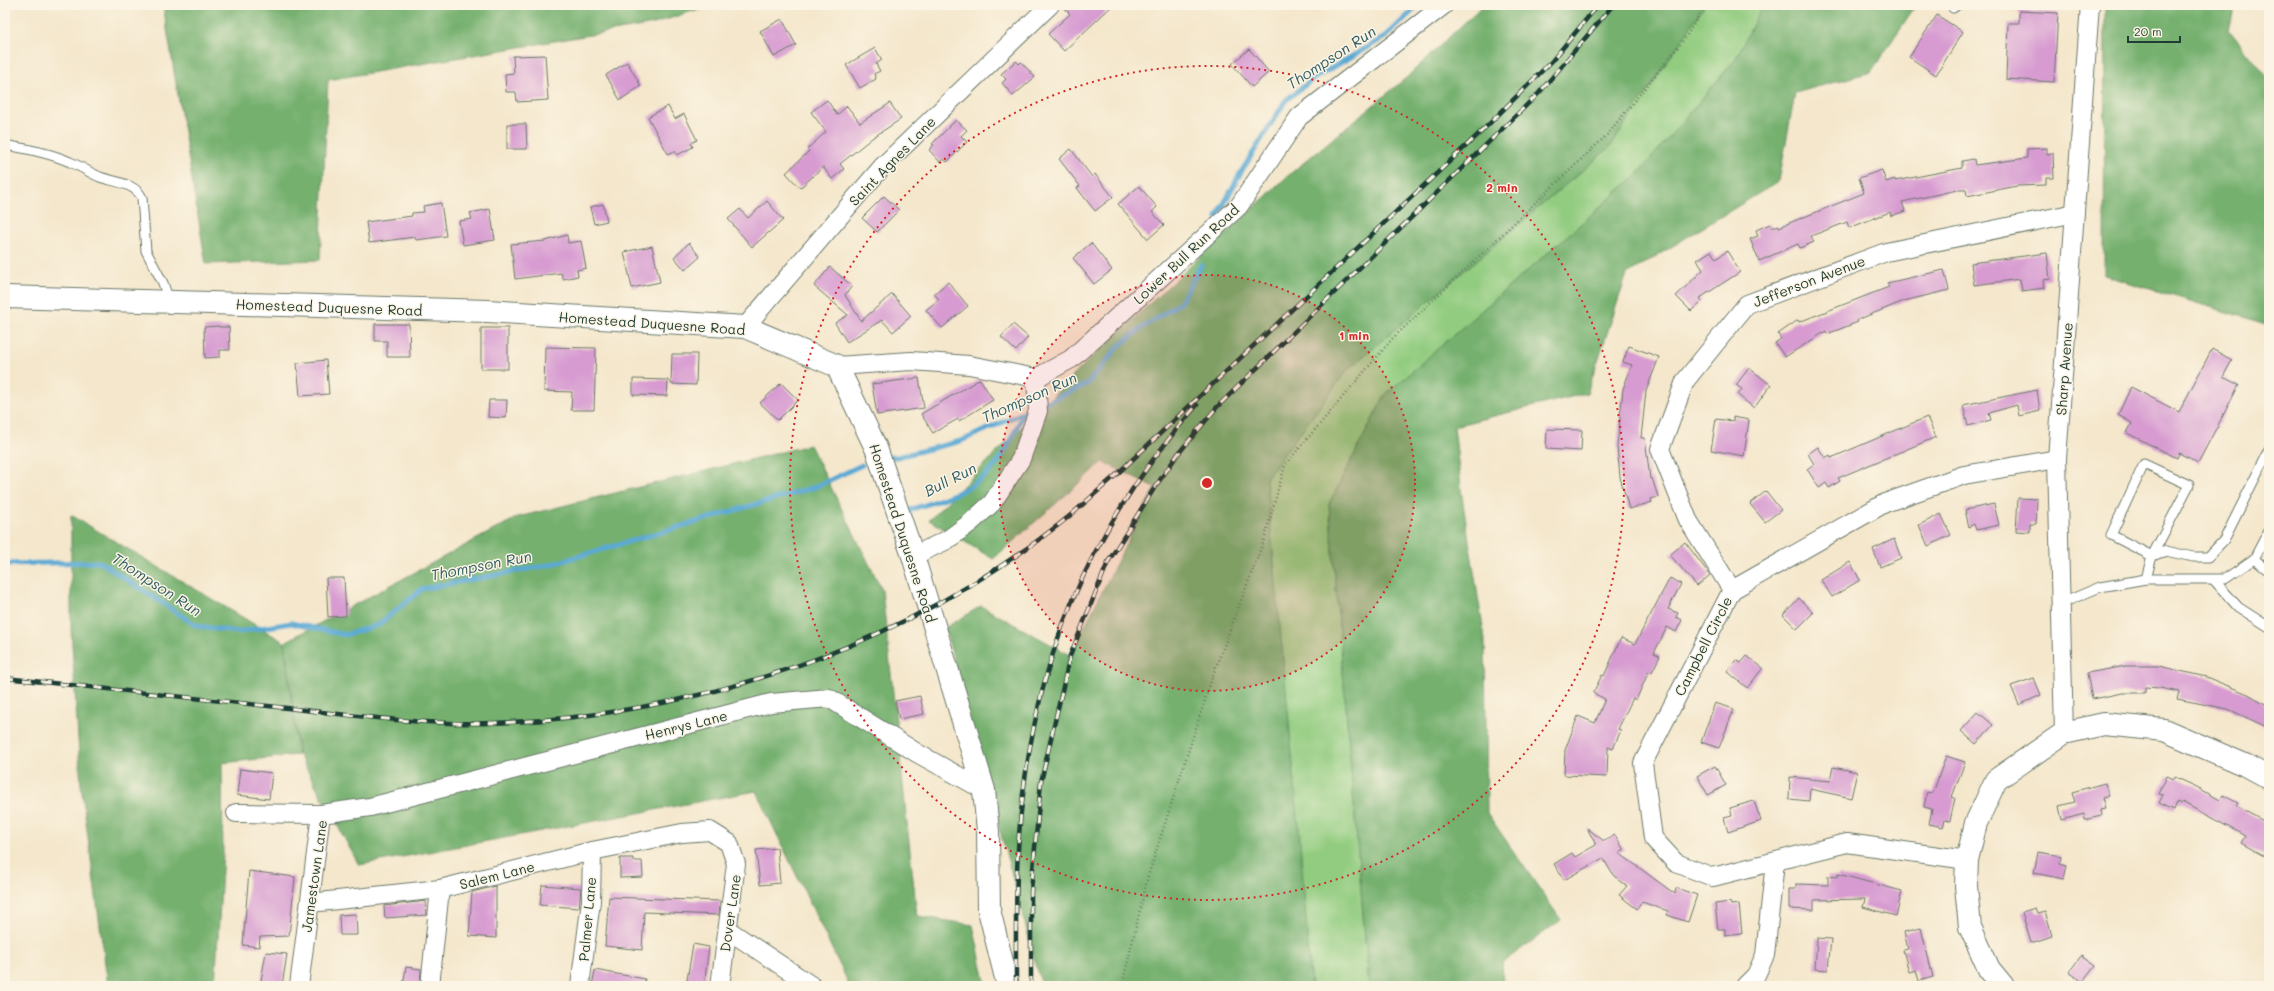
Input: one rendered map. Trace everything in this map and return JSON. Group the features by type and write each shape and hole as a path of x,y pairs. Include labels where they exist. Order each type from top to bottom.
{"street":[{"name":"Lower Bull Run Road","path":"1036,378 1071,358 1239,206 1299,117 1444,5"},
{"name":"Sharp Avenue","path":"2064,733 2057,459 2090,5"},
{"name":"Saint Agnes Lane","path":"745,327 882,167 1048,6"},
{"name":"Jefferson Avenue","path":"1732,590 1688,520 1660,449 1685,380 1747,304 1886,252 2075,213"},
{"name":"Homestead Duquesne Road","path":"5,297 488,311 745,327 837,366 876,448 913,556 984,790 988,831 989,910 1008,986"},
{"path":"837,366 911,361 969,365 1036,378 1038,405 1021,460 992,503 970,523 947,540 913,556"},
{"name":"Campbell Circle","path":"1967,860 1848,843 1713,877 1676,863 1653,838 1643,763 1732,590 1885,503 1964,475 2057,459"},
{"name":"Henrys Lane","path":"370,807 771,703 829,698 917,753 984,790"},
{"path":"2003,986 1989,969 1970,927 1967,860 1976,822 1996,780 2064,733 2104,724 2164,730 2245,765 2269,778"},
{"name":"Jamestown Lane","path":"299,986 322,814 370,807"},
{"path":"236,813 322,814"},
{"name":"Dover Lane","path":"682,833 710,831 729,843 736,864 720,986"},
{"name":"Salem Lane","path":"310,903 440,889 592,851 682,833"},
{"name":"Palmer Lane","path":"580,986 591,900 592,851"},
{"path":"1745,986 1756,975 1765,955 1775,862"},
{"path":"430,986 440,889"},
{"path":"728,930 812,986"}],"lane":[{"path":"5,145 35,150 69,161 99,177 133,187 140,193 142,198 146,251 163,283 170,302"},
{"path":"2146,579 2152,556 2189,485 2144,464 2111,535 2152,556 2166,551 2193,557 2208,557 2224,540 2269,450"},
{"path":"2060,604 2100,587 2146,579 2225,579 2254,559 2269,530"},
{"path":"2254,559 2269,571"},
{"path":"2214,580 2238,607 2269,627"}],"path":[{"path":"1122,986 1148,876 1214,672 1264,540 1285,465 1394,338 1607,135 1686,37 1705,5"}],"green space":[{"path":"163,5 710,5 654,24 328,80 320,260 206,264"},
{"path":"1483,5 1705,5 1610,147 1347,370 1266,478 1299,828 1311,986 1042,986 945,628 981,606 1070,655 1155,487 1103,462 993,559 929,520 1091,358 1290,174 1406,78"},
{"path":"1705,5 1763,5 1735,60 1638,174 1385,395 1329,504 1369,986 1308,986 1266,478 1347,370 1610,147"},
{"path":"1763,5 1916,5 1871,72 1795,93 1779,181 1627,274 1587,393 1454,426 1462,497 1485,640 1487,813 1561,920 1502,963 1503,986 1369,986 1329,504 1385,395 1638,174 1735,60"},
{"path":"2105,5 2235,5 2229,30 2269,79 2269,325 2104,275"},
{"path":"810,445 882,590 917,916 973,925 986,986 848,986 846,978 756,791 359,865 299,755 285,642 518,517"},
{"path":"71,515 284,642 298,755 222,763 223,854 215,986 108,986 81,785 71,629"}],"building":[{"path":"1062,5 1113,5 1064,51 1048,34 1070,14"},
{"path":"2019,11 2058,13 2054,82 2006,79 2008,23 2019,23"},
{"path":"1937,15 1963,32 1936,75 1909,57"},
{"path":"782,19 796,45 774,57 760,31"},
{"path":"875,48 882,60 876,64 880,71 874,74 876,79 860,88 846,65"},
{"path":"1249,49 1269,72 1252,87 1232,64"},
{"path":"545,55 548,100 517,102 516,92 506,92 505,74 514,73 513,56"},
{"path":"1016,61 1019,64 1021,62 1035,77 1013,96 1002,83 1006,79 1001,74"},
{"path":"627,62 641,86 620,100 606,75"},
{"path":"827,100 837,115 847,106 860,123 890,103 901,119 872,138 840,164 844,169 832,179 823,167 800,188 786,173 809,151 807,149 826,132 811,112"},
{"path":"668,106 675,119 684,114 697,140 691,143 693,147 677,155 675,151 668,154 648,117"},
{"path":"956,120 967,130 961,136 967,142 947,162 943,159 940,162 929,150 934,145 932,144"},
{"path":"507,124 526,124 527,149 507,149"},
{"path":"2047,148 2047,154 2053,153 2054,178 2046,178 2046,185 2017,186 1967,196 1966,190 1957,190 1902,202 1905,211 1891,216 1890,212 1849,228 1847,222 1811,236 1814,242 1800,248 1798,244 1759,261 1750,239 1758,236 1756,230 1770,224 1772,228 1778,225 1779,227 1864,193 1859,178 1882,170 1886,182 1895,179 1895,181 1962,168 1962,161 1974,159 1975,165 2027,158 2027,149"},
{"path":"1071,149 1092,177 1095,174 1113,197 1095,211 1077,188 1080,186 1059,159"},
{"path":"1139,186 1157,207 1152,212 1164,225 1148,239 1118,204"},
{"path":"884,196 899,210 877,232 862,218"},
{"path":"767,201 783,220 752,247 728,219 740,209 748,218"},
{"path":"441,203 446,236 416,240 415,237 369,243 366,222 412,216 412,213 424,212 423,206"},
{"path":"603,204 607,221 594,224 590,207"},
{"path":"490,209 495,240 463,245 459,221 472,219 470,213"},
{"path":"567,235 568,243 581,241 586,268 577,270 578,276 563,279 561,273 515,279 511,244 545,241"},
{"path":"689,243 700,257 685,270 674,257"},
{"path":"1091,243 1112,270 1094,284 1073,258"},
{"path":"652,246 660,282 632,288 624,252"},
{"path":"1711,251 1716,259 1727,251 1740,272 1700,298 1702,301 1691,311 1676,296 1703,270 1697,260"},
{"path":"2047,253 2050,279 2043,280 2044,288 2022,291 2020,279 1974,285 1971,263"},
{"path":"830,267 852,286 845,295 861,321 892,294 911,316 893,332 882,320 847,342 835,323 848,315 814,286"},
{"path":"1944,270 1949,290 1904,301 1827,334 1826,331 1785,357 1775,343 1781,339 1778,334 1798,320 1799,322 1889,287 1887,283"},
{"path":"948,282 968,306 942,328 926,310 939,299 934,294"},
{"path":"375,324 409,324 410,357 387,357 387,341 375,341"},
{"path":"1013,324 1028,337 1016,351 1001,337"},
{"path":"204,327 229,327 230,350 220,350 220,357 205,358"},
{"path":"481,328 508,328 508,369 481,369"},
{"path":"1629,346 1659,357 1646,391 1641,438 1645,438 1650,479 1652,478 1658,497 1651,499 1652,502 1629,509 1620,477 1617,446 1623,389 1632,365 1623,362"},
{"path":"545,347 596,348 594,410 571,410 572,392 544,391"},
{"path":"2212,349 2232,360 2223,377 2239,385 2198,463 2179,453 2177,458 2127,433 2132,423 2118,415 2131,387 2179,412"},
{"path":"672,354 697,354 696,385 671,384"},
{"path":"326,360 329,394 300,396 297,363"},
{"path":"1749,368 1771,385 1754,408 1738,395 1742,389 1736,385"},
{"path":"919,378 924,408 877,415 872,384"},
{"path":"633,379 668,380 667,396 633,395"},
{"path":"980,379 993,400 959,421 958,419 933,433 921,414"},
{"path":"781,383 798,400 778,420 760,403"},
{"path":"2037,390 2040,411 2019,416 2017,405 1989,413 1991,420 1968,426 1963,405"},
{"path":"489,400 507,400 506,418 488,417"},
{"path":"1733,417 1749,420 1744,456 1711,450 1716,419 1733,421"},
{"path":"1927,417 1936,437 1838,478 1840,481 1829,488 1826,483 1819,488 1807,469 1814,464 1808,454 1818,447 1825,458 1830,455 1831,458"},
{"path":"1547,429 1582,430 1581,451 1546,449"},
{"path":"1766,491 1781,510 1765,522 1750,504"},
{"path":"2018,498 2037,499 2036,524 2030,524 2030,532 2016,531"},
{"path":"1994,504 1999,525 1976,530 1974,524 1969,527 1965,510"},
{"path":"1941,514 1951,535 1928,546 1919,525"},
{"path":"1894,539 1901,558 1880,567 1873,549"},
{"path":"1685,542 1710,575 1697,586 1670,555"},
{"path":"1850,562 1860,580 1832,597 1821,580"},
{"path":"326,578 344,578 346,616 328,617"},
{"path":"1670,578 1681,584 1668,609 1678,613 1676,617 1682,620 1676,632 1667,627 1654,653 1660,656 1652,672 1649,671 1636,700 1633,698 1618,729 1621,730 1613,749 1608,747 1607,777 1564,775 1565,750 1578,716 1595,723 1605,699 1593,693 1602,675 1604,676 1621,638 1635,644"},
{"path":"1799,598 1813,613 1797,629 1783,615"},
{"path":"1747,656 1763,668 1747,688 1727,671 1736,660 1741,663"},
{"path":"2126,666 2159,666 2206,677 2248,694 2269,706 2269,728 2228,709 2177,699 2179,692 2160,688 2145,687 2145,693 2123,693 2092,699 2087,673"},
{"path":"2034,678 2041,695 2019,705 2011,686"},
{"path":"920,696 924,714 899,719 895,701"},
{"path":"1715,703 1734,709 1719,748 1701,742"},
{"path":"1978,712 1993,725 1976,744 1961,731"},
{"path":"1946,756 1965,762 1952,797 1955,798 1950,821 1945,820 1943,827 1929,824 1932,809 1924,807 1927,792 1933,793"},
{"path":"1715,766 1726,785 1708,795 1697,776"},
{"path":"1833,767 1857,772 1851,798 1810,789 1809,801 1789,799 1790,777 1830,781"},
{"path":"240,769 272,773 269,799 237,795"},
{"path":"2167,776 2174,779 2175,777 2220,800 2223,795 2238,803 2236,806 2269,824 2269,848 2264,856 2241,843 2245,836 2182,802 2181,804 2177,802 2174,810 2159,803 2163,795 2159,794"},
{"path":"2105,783 2109,796 2102,798 2105,809 2100,810 2101,816 2085,820 2084,814 2062,820 2059,806 2075,802 2072,792"},
{"path":"1754,801 1761,821 1728,832 1724,818 1732,816 1730,808"},
{"path":"1587,828 1604,841 1615,835 1624,850 1619,853 1675,894 1676,888 1697,895 1688,922 1667,915 1668,911 1642,902 1637,909 1619,895 1627,886 1613,875 1603,858 1564,880 1554,864 1572,853 1575,857 1596,845"},
{"path":"777,848 780,883 760,885 756,850"},
{"path":"2038,852 2061,856 2060,863 2067,865 2064,879 2034,873"},
{"path":"620,858 633,858 633,861 642,861 643,877 620,878"},
{"path":"249,871 295,877 289,936 260,937 259,947 243,945"},
{"path":"1838,874 1902,891 1896,916 1863,907 1865,899 1814,900 1814,910 1789,909 1789,889 1796,889 1796,884 1828,885 1828,876 1838,877"},
{"path":"542,885 581,888 579,908 540,905"},
{"path":"496,886 496,938 469,936 472,892"},
{"path":"609,897 720,901 719,915 644,912 642,950 605,946"},
{"path":"426,901 427,915 385,918 384,906"},
{"path":"1730,902 1731,905 1739,904 1742,934 1725,936 1725,929 1718,929 1715,904"},
{"path":"2035,908 2037,913 2045,911 2052,936 2031,943 2022,912"},
{"path":"356,914 357,935 340,935 339,915"},
{"path":"1921,928 1933,977 1919,981 1916,970 1909,972 1903,950 1908,949 1904,932"},
{"path":"1817,938 1831,939 1828,970 1815,969"},
{"path":"693,944 709,947 704,986 686,986"},
{"path":"266,952 287,954 282,986 260,986"},
{"path":"2081,956 2095,966 2083,982 2069,972"},
{"path":"406,967 421,969 420,986 403,986"},
{"path":"595,970 645,979 644,986 592,986"}],"waterway":[{"name":"Thompson Run","path":"1217,217 1241,172 1286,100 1313,79 1385,37 1419,5"},
{"name":"Thompson Run","path":"1041,405 1087,384 1119,346 1140,329 1180,303 1201,265"},
{"name":"Thompson Run","path":"890,457 897,457 961,441 1034,408"},
{"name":"Bull Run","path":"908,517 910,510 957,493 979,481 988,473 996,464 1012,439 1024,412"},
{"name":"Thompson Run","path":"5,564 100,562 197,626 238,632 291,623 345,635 378,625 422,589 549,565 815,487 862,465"}],"railway":[{"path":"5,678 390,719 441,723 492,723 567,718 643,707 717,690 790,668 861,641 929,608 995,570 1072,514 1115,476 1483,130 1552,61 1598,5"},
{"path":"1031,986 1031,891 1041,782 1070,656 1108,562 1155,487 1178,454 1217,407 1539,93 1613,5"},
{"path":"1016,986 1016,892 1019,835 1026,773 1037,714 1052,658 1071,604 1095,552 1124,502 1158,453 1197,405"}]}
